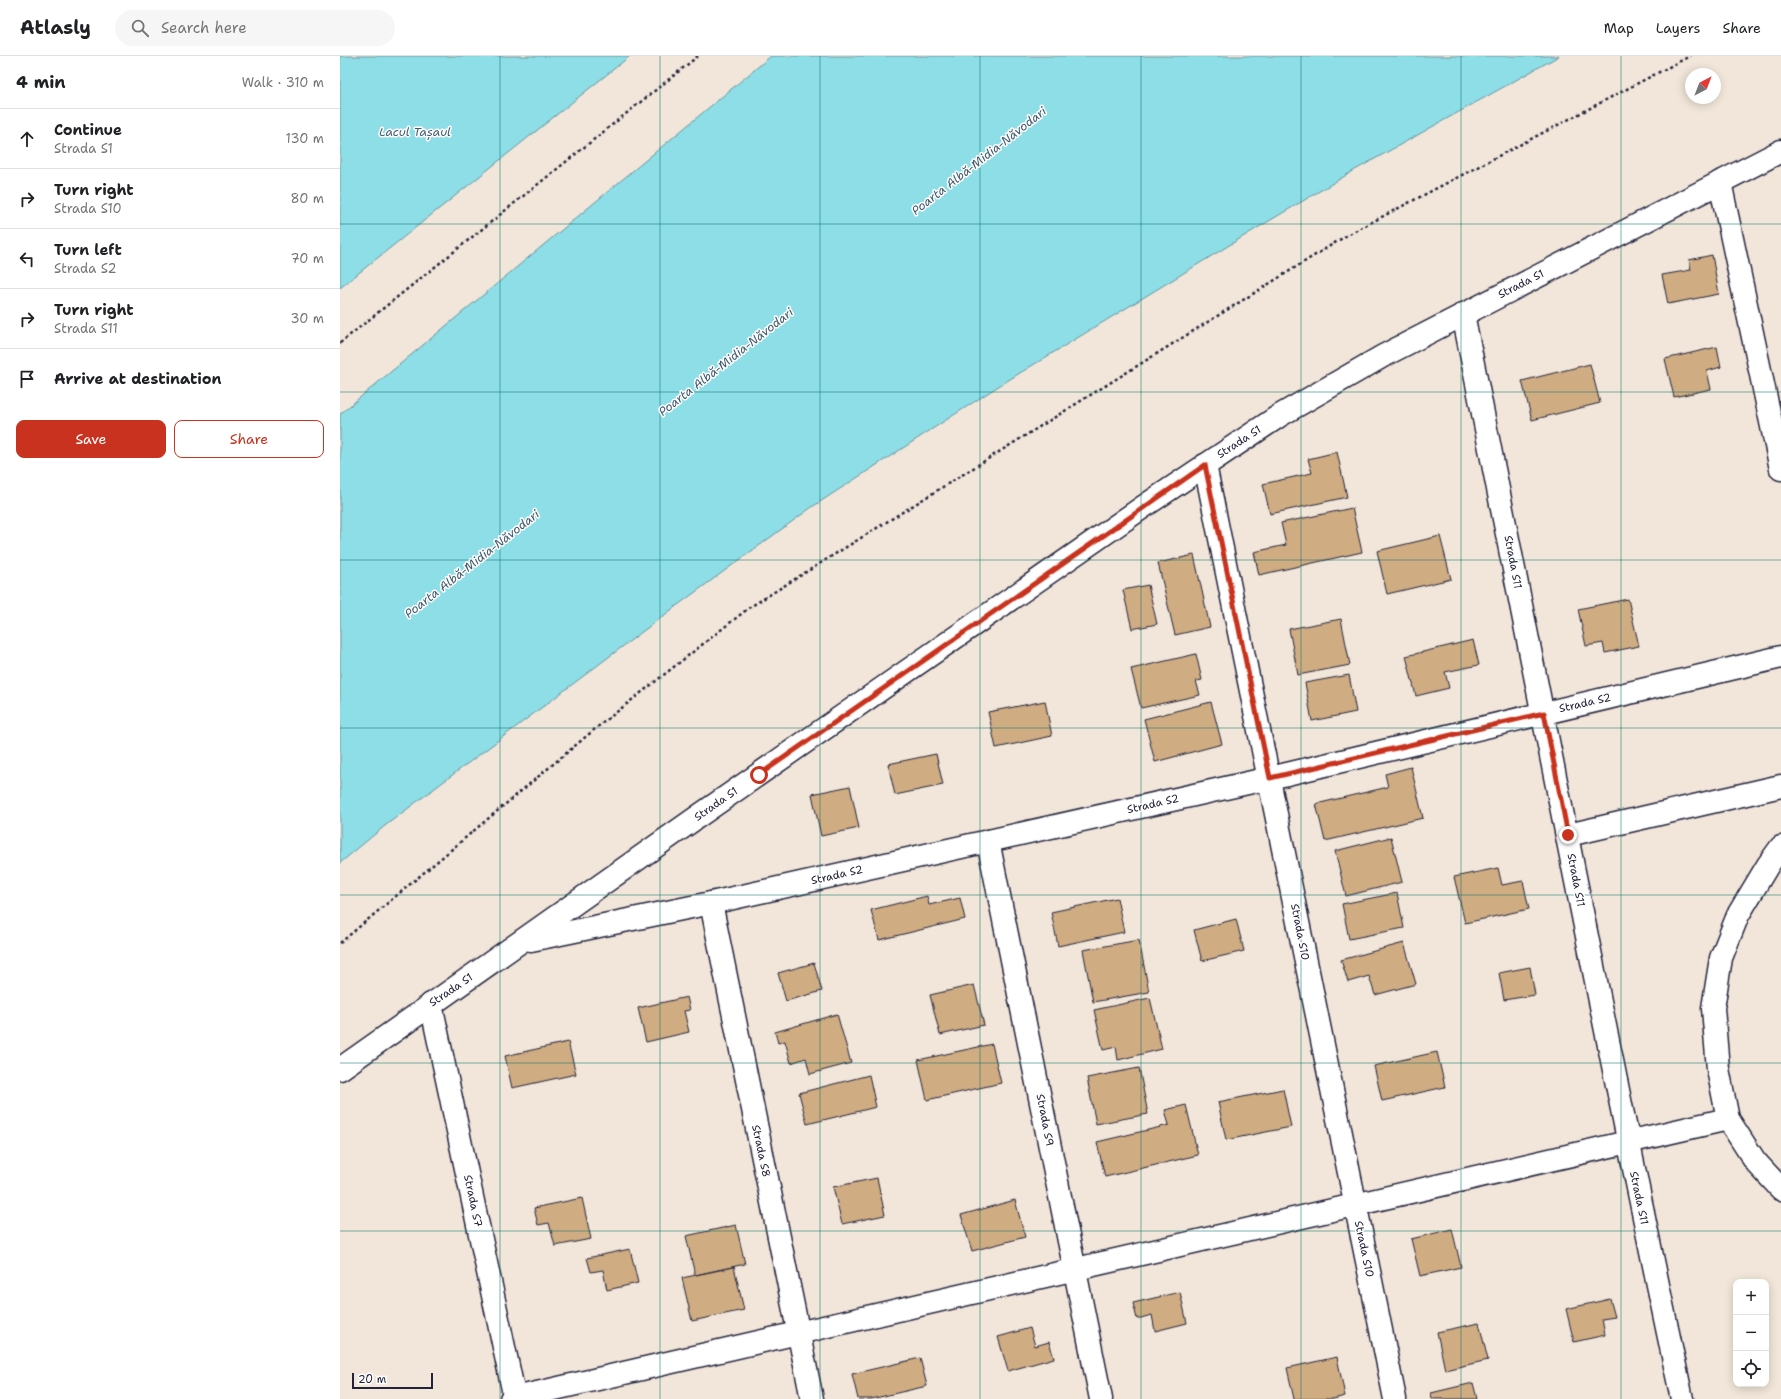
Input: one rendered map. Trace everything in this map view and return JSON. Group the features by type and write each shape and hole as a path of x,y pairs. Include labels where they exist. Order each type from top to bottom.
{"street":[{"name":"Strada S1","path":"340,1069 704,813 1205,465 1317,393 1463,314 1781,151"},
{"path":"1720,182 1781,469"},
{"name":"Strada S11","path":"1463,314 1544,713 1627,1142 1682,1399"},
{"name":"Strada S10","path":"1205,465 1270,778 1395,1399"},
{"name":"Strada S2","path":"522,942 711,903 988,842 1270,778 1781,657"},
{"path":"1568,835 1781,786"},
{"name":"Strada S9","path":"988,842 1101,1399"},
{"path":"1781,847 1768,865 1738,915 1721,958 1713,1008 1718,1069 1728,1119 1755,1161 1781,1189"},
{"name":"Strada S8","path":"711,903 812,1399"},
{"name":"Strada S7","path":"431,1004 514,1399"},
{"path":"514,1399 1728,1119"}],"path":[{"path":"340,343 698,56"},
{"path":"340,943 596,729 750,607 1349,234 1690,56"}],"water":[{"name":"Lacul Tașaul","path":"340,56 630,56 340,288"},
{"name":"Poarta Albă-Midia-Năvodari","path":"771,56 1559,56 1355,170 1259,227 997,387 812,507 675,607 386,825 340,863 340,414"}],"building":[{"path":"1712,255 1719,294 1668,304 1662,275 1691,270 1689,260"},
{"path":"1717,347 1721,367 1707,371 1711,389 1674,397 1665,359"},
{"path":"1590,364 1600,403 1532,420 1522,381"},
{"path":"1337,452 1347,497 1270,514 1263,484 1312,473 1308,459"},
{"path":"1352,508 1362,552 1259,575 1254,552 1286,545 1281,523"},
{"path":"1440,536 1451,579 1387,594 1377,551"},
{"path":"1194,555 1210,627 1175,635 1158,563"},
{"path":"1148,585 1157,624 1132,629 1123,590"},
{"path":"1628,599 1639,646 1605,653 1603,643 1586,646 1578,609"},
{"path":"1341,619 1350,665 1298,675 1289,629"},
{"path":"1473,640 1479,665 1445,672 1449,688 1416,696 1406,656"},
{"path":"1196,654 1202,680 1196,681 1200,695 1141,708 1131,669"},
{"path":"1349,675 1356,712 1312,721 1305,683"},
{"path":"1045,701 1052,736 996,748 988,712"},
{"path":"1211,702 1222,744 1155,762 1144,719"},
{"path":"936,754 943,785 895,795 888,764"},
{"path":"1411,767 1423,818 1325,841 1316,804 1388,787 1385,774"},
{"path":"850,786 859,828 821,836 812,794"},
{"path":"1391,837 1402,882 1346,896 1335,851"},
{"path":"1498,868 1502,885 1523,881 1529,909 1465,923 1454,877"},
{"path":"1397,893 1404,928 1349,939 1342,904"},
{"path":"927,896 929,905 960,898 965,919 879,940 871,910"},
{"path":"1117,898 1124,932 1058,946 1051,912"},
{"path":"1236,919 1244,951 1202,961 1194,930"},
{"path":"1139,940 1149,992 1093,1002 1083,950"},
{"path":"1404,943 1416,984 1375,995 1369,976 1348,982 1341,960"},
{"path":"814,963 822,991 786,1001 778,973"},
{"path":"1530,967 1535,995 1504,1000 1499,973"},
{"path":"974,985 984,1025 940,1035 930,995"},
{"path":"687,997 690,1010 684,1011 689,1032 646,1042 638,1008"},
{"path":"1150,998 1162,1049 1118,1060 1116,1047 1103,1050 1094,1010"},
{"path":"837,1014 851,1063 810,1074 806,1058 791,1063 785,1041 778,1043 775,1032"},
{"path":"568,1042 576,1074 512,1088 505,1056"},
{"path":"992,1044 1001,1083 927,1100 918,1060"},
{"path":"1437,1052 1445,1087 1382,1101 1374,1066"},
{"path":"1139,1068 1148,1114 1096,1124 1087,1078"},
{"path":"869,1075 876,1107 807,1124 799,1093"},
{"path":"1283,1089 1291,1127 1226,1140 1218,1102"},
{"path":"1186,1105 1198,1155 1105,1177 1097,1142 1169,1125 1165,1110"},
{"path":"877,1178 885,1215 842,1224 833,1187"},
{"path":"582,1198 591,1239 555,1246 549,1223 538,1225 534,1208"},
{"path":"1015,1200 1025,1237 972,1251 961,1215"},
{"path":"736,1225 745,1264 695,1275 686,1236"},
{"path":"1452,1229 1461,1267 1420,1276 1411,1239"},
{"path":"630,1249 638,1283 607,1290 603,1270 591,1272 587,1258"},
{"path":"734,1267 744,1310 692,1321 682,1278"},
{"path":"1180,1292 1187,1323 1155,1331 1152,1315 1137,1319 1133,1303"},
{"path":"1610,1299 1615,1317 1602,1319 1605,1335 1574,1342 1566,1309"},
{"path":"1479,1323 1488,1360 1445,1370 1437,1332"},
{"path":"1030,1328 1035,1346 1049,1342 1054,1358 1008,1371 998,1337"},
{"path":"1337,1357 1345,1396 1333,1399 1294,1399 1287,1368"},
{"path":"920,1358 927,1386 871,1399 858,1399 852,1374"},
{"path":"1473,1383 1477,1399 1432,1399 1431,1393"}],"route":[{"path":"759,775 1205,465 1270,778 1544,713 1568,835"}]}
